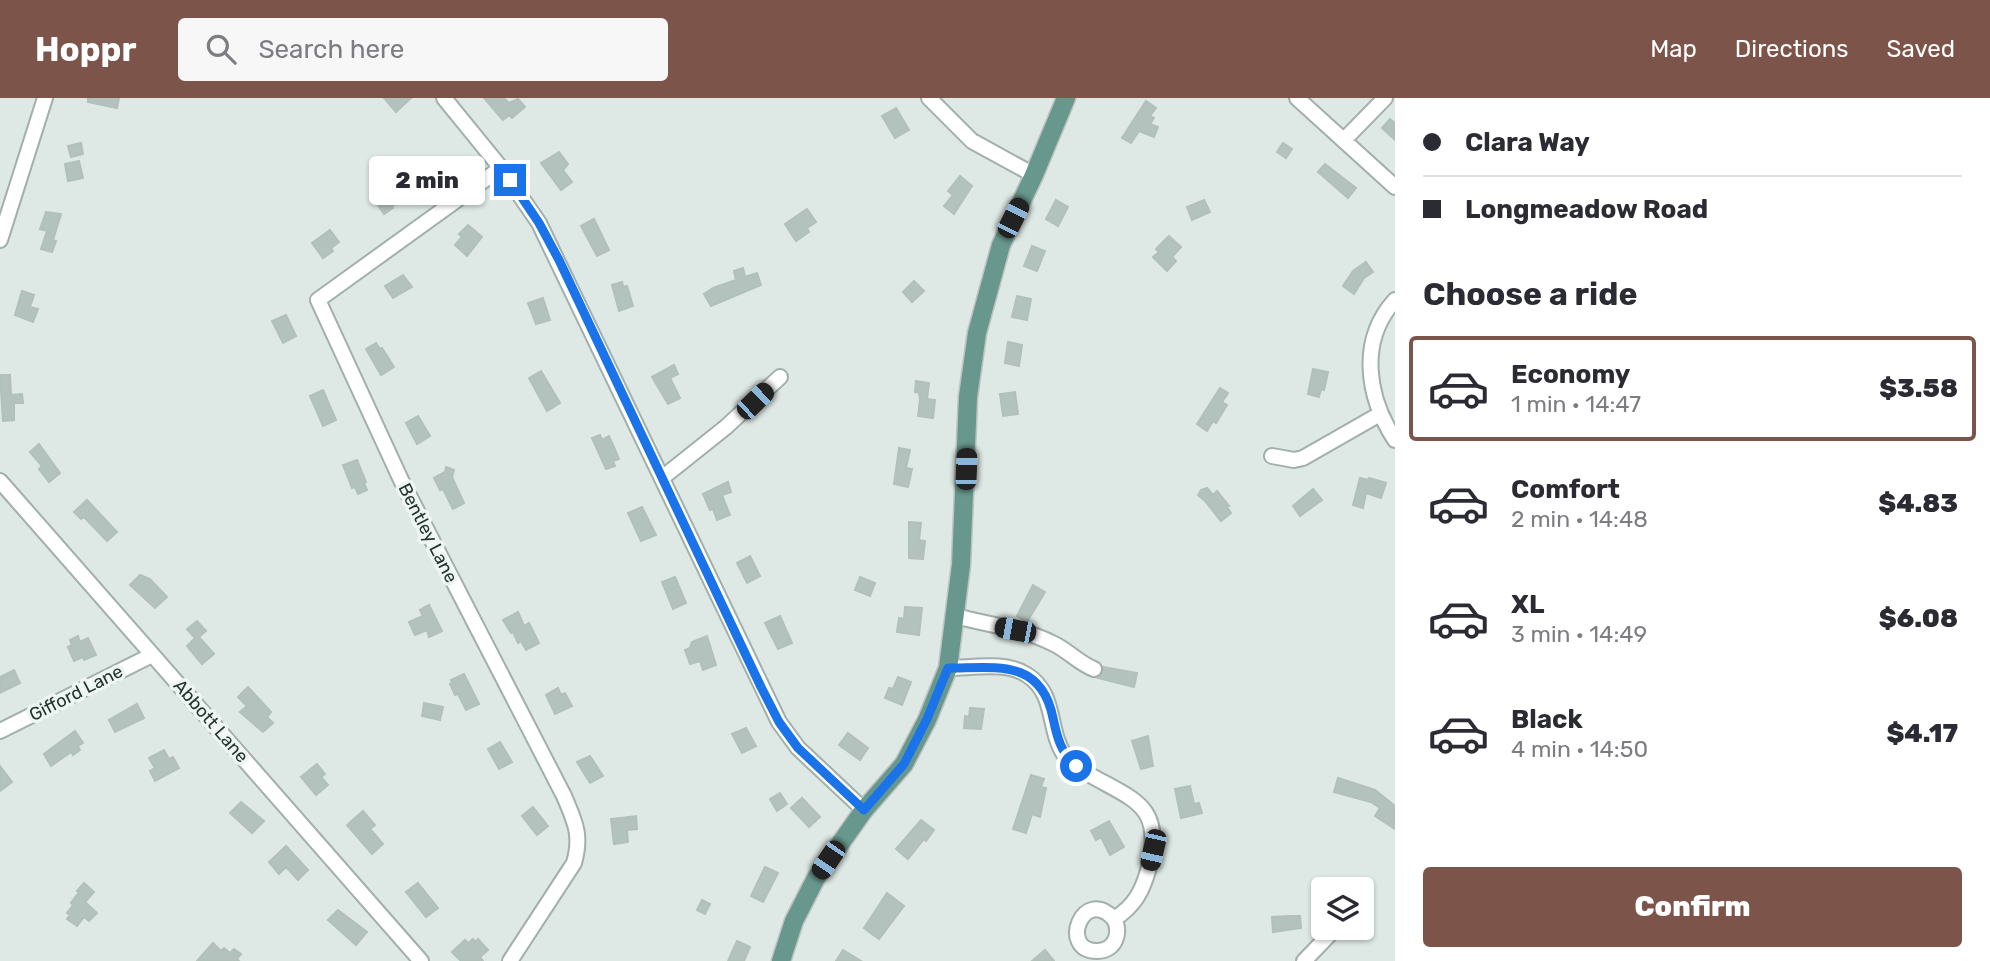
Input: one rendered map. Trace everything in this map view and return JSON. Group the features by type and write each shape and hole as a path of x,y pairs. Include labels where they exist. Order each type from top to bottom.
{"main road":[{"path":"781,961 794,921 816,878 864,810 904,764 927,719 948,668 956,617 964,528 968,397 977,333 1001,246 1066,98"}],"street":[{"path":"0,240 45,98"},
{"path":"444,98 501,168 539,223 559,260 779,722 798,748 864,810"},
{"path":"929,98 972,141 1034,175"},
{"path":"1297,98 1395,187"},
{"path":"1344,140 1385,98"},
{"name":"Bentley Lane","path":"501,168 318,300 401,480 558,784 574,821 579,844 574,863 510,961"},
{"path":"1395,300 1380,322 1370,356 1369,373 1380,414 1395,439"},
{"path":"662,478 726,427 780,377"},
{"path":"1272,456 1294,460 1303,458 1380,414"},
{"name":"Abbott Lane","path":"0,481 421,961"},
{"path":"956,617 1015,630 1052,643 1082,665 1094,670"},
{"name":"Gifford Lane","path":"0,731 152,655"},
{"path":"948,668 1006,668 1027,674 1048,700 1057,738 1069,760 1132,799 1147,814 1153,827 1154,842 1146,879 1134,903 1114,919"},
{"path":"1304,961 1324,940"}],"building":[{"path":"88,98 119,98 117,108 88,102"},
{"path":"384,98 411,98 396,112"},
{"path":"484,98 504,98 509,103 518,99 525,107 512,118 509,115 503,120"},
{"path":"1146,101 1156,108 1150,116 1154,118 1150,124 1158,127 1154,137 1139,131 1131,143 1122,138"},
{"path":"896,108 909,130 895,138 882,116"},
{"path":"1390,119 1395,123 1395,140 1382,128"},
{"path":"81,143 83,154 71,157 68,146"},
{"path":"1283,143 1292,149 1286,158 1277,152"},
{"path":"559,152 568,164 563,170 572,182 561,190 541,163"},
{"path":"79,161 83,178 68,181 65,164"},
{"path":"1325,164 1356,188 1348,198 1318,172"},
{"path":"960,176 972,186 954,214 944,206 953,195 948,191"},
{"path":"399,183 407,196 384,214 370,193 389,184 392,188"},
{"path":"1056,200 1068,207 1058,226 1046,219"},
{"path":"1204,200 1210,212 1192,220 1187,207"},
{"path":"807,209 816,222 807,228 809,232 796,241 785,224"},
{"path":"46,212 61,214 52,252 41,249 47,231 40,229"},
{"path":"594,219 609,250 597,256 581,226"},
{"path":"468,225 482,237 467,256 455,245 462,237 459,234"},
{"path":"330,230 339,242 331,248 333,251 323,258 312,243"},
{"path":"1169,236 1181,247 1172,257 1176,261 1167,271 1153,257 1159,252 1156,249"},
{"path":"1032,246 1045,251 1037,271 1024,266"},
{"path":"1366,262 1373,272 1364,278 1354,294 1343,286 1353,271"},
{"path":"743,268 745,277 757,273 761,285 711,306 704,294 736,280 734,271"},
{"path":"403,275 412,287 393,298 385,286"},
{"path":"914,281 924,291 912,302 903,292"},
{"path":"622,282 623,287 627,286 633,306 619,311 612,285"},
{"path":"22,291 34,295 30,307 38,309 33,322 15,315"},
{"path":"1017,296 1031,299 1027,320 1012,317"},
{"path":"543,298 550,320 536,324 528,303"},
{"path":"286,315 296,336 283,343 272,321"},
{"path":"1008,342 1022,345 1019,366 1005,363"},
{"path":"376,343 394,367 381,375 366,349"},
{"path":"674,365 678,374 670,378 680,398 668,404 652,377"},
{"path":"1313,369 1328,372 1324,390 1321,389 1319,397 1308,394"},
{"path":"541,371 560,403 547,411 529,378"},
{"path":"0,375 10,375 11,395 22,394 23,403 14,403 14,420 3,421"},
{"path":"916,381 929,383 927,399 935,400 933,418 918,416 920,399 919,393 915,392"},
{"path":"1220,388 1228,393 1222,402 1227,405 1216,423 1213,421 1207,431 1197,424"},
{"path":"323,390 336,420 323,426 310,396"},
{"path":"1015,392 1018,414 1003,416 1000,394"},
{"path":"418,416 430,436 417,444 406,423"},
{"path":"600,435 602,440 609,436 619,459 613,461 615,466 606,469 592,438"},
{"path":"39,444 60,473 49,482 39,469 42,466 30,452"},
{"path":"899,448 910,450 906,468 912,469 908,487 894,484"},
{"path":"357,460 367,490 358,494 355,487 352,488 343,465"},
{"path":"446,467 454,470 452,477 464,503 453,509 434,478 445,472"},
{"path":"1360,478 1386,483 1381,498 1366,493 1363,508 1353,505"},
{"path":"728,482 731,492 722,495 730,515 717,520 703,494"},
{"path":"1207,488 1213,495 1217,491 1229,506 1227,507 1231,513 1221,521 1198,495 1201,490"},
{"path":"1313,489 1322,500 1300,516 1293,506"},
{"path":"87,500 117,532 107,541 84,517 81,519 74,512"},
{"path":"642,507 656,535 641,541 628,513"},
{"path":"909,522 921,523 919,540 925,541 923,559 909,558"},
{"path":"750,556 760,576 747,583 737,563"},
{"path":"140,575 150,579 167,597 155,608 130,585"},
{"path":"675,577 686,603 673,609 662,582"},
{"path":"860,577 875,583 870,596 855,590"},
{"path":"1033,585 1045,592 1027,622 1017,616"},
{"path":"429,605 442,631 429,637 427,630 415,635 409,622 423,616 420,610"},
{"path":"905,607 922,608 919,635 897,632 899,618 904,619"},
{"path":"518,612 524,626 529,623 539,643 526,650 503,620"},
{"path":"780,616 792,643 778,649 765,623"},
{"path":"197,621 206,631 199,637 214,654 202,664 187,646 195,638 187,629"},
{"path":"78,636 80,642 88,638 96,655 74,661 68,647 72,645 70,640"},
{"path":"707,636 716,665 703,670 700,661 690,664 685,650 690,648 692,642"},
{"path":"1103,667 1137,673 1134,687 1098,678"},
{"path":"14,670 20,683 0,693 0,677"},
{"path":"464,674 479,704 466,710 450,684 451,680"},
{"path":"898,677 911,682 902,705 885,698"},
{"path":"248,687 271,712 267,717 273,723 263,732 240,712 247,706 238,697"},
{"path":"558,688 561,695 565,693 572,706 555,714 546,695"},
{"path":"424,703 443,707 440,720 422,716"},
{"path":"137,704 144,718 115,732 109,720"},
{"path":"970,708 984,709 981,729 964,728 965,716 969,717"},
{"path":"746,728 756,746 742,753 732,734"},
{"path":"75,731 83,743 78,746 80,750 73,755 71,752 51,766 44,754"},
{"path":"848,733 868,748 860,760 839,745"},
{"path":"1148,736 1153,766 1141,769 1132,741"},
{"path":"500,742 512,762 499,769 488,749"},
{"path":"164,750 169,759 173,757 179,768 155,781 150,771 155,768 149,758"},
{"path":"590,756 603,776 590,783 577,762"},
{"path":"317,764 325,774 321,777 328,785 316,795 301,777"},
{"path":"0,766 12,782 0,791"},
{"path":"1031,775 1044,779 1041,787 1046,788 1040,817 1032,814 1026,833 1013,829"},
{"path":"1338,778 1375,790 1395,806 1395,829 1375,816 1380,808 1371,802 1334,792"},
{"path":"1190,786 1194,804 1199,803 1202,813 1181,818 1175,789"},
{"path":"780,793 787,804 777,811 770,799"},
{"path":"802,798 820,817 809,827 791,808"},
{"path":"241,802 264,821 252,833 230,813"},
{"path":"533,807 548,826 537,835 522,816"},
{"path":"363,811 375,825 370,829 383,844 372,854 347,825"},
{"path":"636,816 637,829 627,830 628,842 614,844 611,819"},
{"path":"921,820 934,830 908,859 896,849"},
{"path":"1109,821 1124,847 1110,855 1101,837 1096,840 1091,831"},
{"path":"286,846 308,870 298,880 286,867 279,874 269,862"},
{"path":"765,867 778,873 763,902 751,896"},
{"path":"84,883 94,892 85,902 97,913 89,921 84,917 77,926 67,919 70,915 67,913 79,892 77,891"},
{"path":"418,883 438,908 426,917 406,892"},
{"path":"887,893 904,906 879,939 864,928"},
{"path":"702,900 710,904 705,914 697,910"},
{"path":"338,910 367,932 356,945 328,920"},
{"path":"1300,916 1301,928 1273,932 1272,917"},
{"path":"473,939 475,942 478,939 488,950 480,957 483,961 461,961 452,952 465,940 468,943"},
{"path":"737,941 750,947 744,961 728,961"},
{"path":"213,943 221,951 224,948 230,953 234,949 241,954 237,959 239,961 197,961"},
{"path":"843,950 861,961 836,961"},
{"path":"1045,950 1054,961 1032,961"}],"route":[{"path":"510,180 539,223 559,260 761,687 779,722 798,748 864,810 904,764 927,719 948,668 1006,668 1027,674 1042,690 1048,700 1060,747 1076,766"}]}
